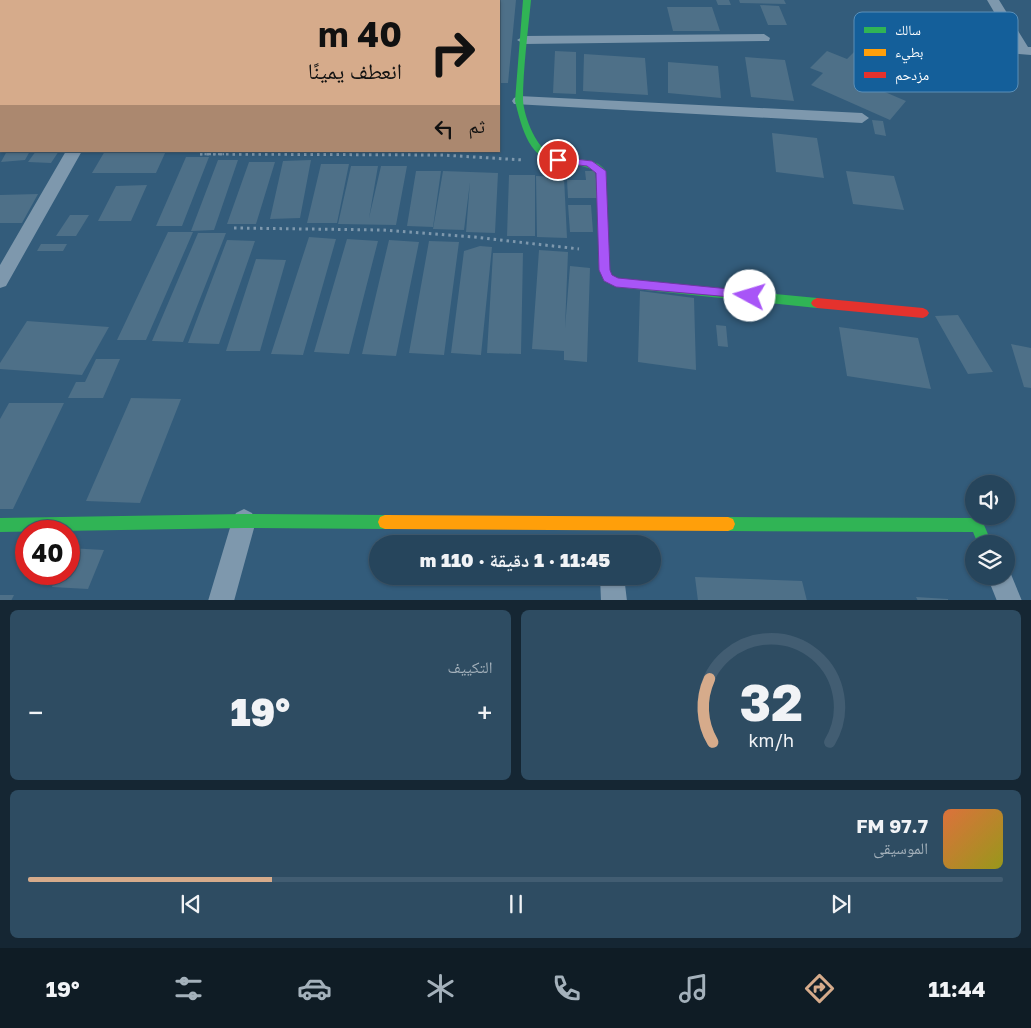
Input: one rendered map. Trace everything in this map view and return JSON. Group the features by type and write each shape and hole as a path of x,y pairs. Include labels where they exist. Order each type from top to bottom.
{"street":[{"path":"527,0 519,101 526,126 540,151 546,156 558,160 589,163 601,171 604,270 608,278 616,282 923,313"},
{"path":"993,0 1001,12"},
{"path":"524,40 764,38"},
{"path":"1018,38 1027,51"},
{"path":"519,101 862,118"},
{"path":"0,281 73,152"},
{"path":"221,600 244,521"},
{"path":"0,524 244,521 608,533 977,524 981,535"},
{"path":"613,585 614,600"},
{"path":"1003,585 1010,600"}],"path":[{"path":"200,154 442,155 535,161 546,156"},
{"path":"234,228 382,230 475,237 604,252"}],"building":[{"path":"500,0 516,0 508,83 500,83"},
{"path":"716,0 729,0 731,5 718,5"},
{"path":"739,0 784,0 786,4 740,3"},
{"path":"760,5 779,6 787,25 768,25"},
{"path":"667,7 712,7 720,31 673,31"},
{"path":"555,51 576,52 576,94 553,93"},
{"path":"827,51 847,59 854,52 854,92 885,92 906,101 890,120 811,85 823,73 810,68"},
{"path":"584,54 645,58 648,95 583,91"},
{"path":"745,57 785,60 794,101 751,97"},
{"path":"668,62 718,66 721,98 668,93"},
{"path":"872,120 883,121 886,136 875,134"},
{"path":"772,133 817,138 824,178 776,172"},
{"path":"6,152 29,152 25,160 1,162"},
{"path":"35,152 58,152 51,163 28,162"},
{"path":"104,152 166,152 156,173 92,173"},
{"path":"186,157 209,157 182,226 156,226"},
{"path":"218,160 238,160 214,230 191,231"},
{"path":"311,160 300,218 270,219 283,161"},
{"path":"249,162 275,162 256,224 227,224"},
{"path":"321,164 349,164 337,223 307,223"},
{"path":"351,166 378,166 369,218 381,166 407,166 396,225 338,224"},
{"path":"416,171 441,171 433,227 407,226"},
{"path":"443,171 498,173 495,233 466,232 470,182 464,230 433,229"},
{"path":"585,171 595,171 598,198 568,198 567,180 586,180"},
{"path":"846,171 894,176 904,210 853,204"},
{"path":"509,175 535,175 535,236 507,236"},
{"path":"536,176 564,177 567,238 537,237"},
{"path":"147,185 131,221 98,221 116,186"},
{"path":"38,194 22,223 0,223 0,195"},
{"path":"568,205 591,205 593,232 570,232"},
{"path":"70,215 89,215 76,236 56,236"},
{"path":"168,232 193,232 146,340 117,340"},
{"path":"198,233 226,233 183,342 152,341"},
{"path":"309,237 336,239 303,355 271,354"},
{"path":"347,239 378,241 349,354 314,352"},
{"path":"227,240 255,241 219,344 188,343"},
{"path":"389,240 419,242 396,356 362,354"},
{"path":"429,241 459,242 444,355 409,353"},
{"path":"41,244 67,244 63,251 37,251"},
{"path":"480,246 492,247 481,355 451,353 464,251"},
{"path":"539,250 568,252 565,328 570,266 590,268 587,362 564,360 564,351 532,349"},
{"path":"493,253 523,253 521,354 487,353"},
{"path":"256,259 286,260 260,351 226,351"},
{"path":"640,291 694,298 696,370 638,362"},
{"path":"958,315 993,372 968,374 935,316"},
{"path":"27,321 109,327 82,375 0,369 0,363"},
{"path":"716,325 726,326 728,347 718,346"},
{"path":"839,327 918,338 931,389 847,376"},
{"path":"1011,344 1031,348 1031,388 1024,387"},
{"path":"96,359 120,359 103,398 68,398 76,382 85,382"},
{"path":"131,398 181,399 140,503 86,501"},
{"path":"9,403 64,403 13,509 0,509 0,419"},
{"path":"80,549 104,550 88,589 52,587 53,585 80,585"},
{"path":"695,577 802,581 807,600 698,600"},
{"path":"0,595 14,595 12,600 0,600"},
{"path":"916,597 948,599 948,600 918,600"}],"traffic: fast":[{"path":"527,0 519,101 523,117 532,141 542,154 555,160 590,164 601,171 604,270 608,278 616,283 817,303"},
{"path":"0,525 244,521 385,522"},
{"path":"728,524 977,525 981,535"}],"traffic: slow":[{"path":"385,522 728,524"}],"traffic: jam":[{"path":"817,303 923,313"}],"route":[{"path":"558,160 589,163 601,171 605,237 604,270 608,278 616,282 750,296"}]}
